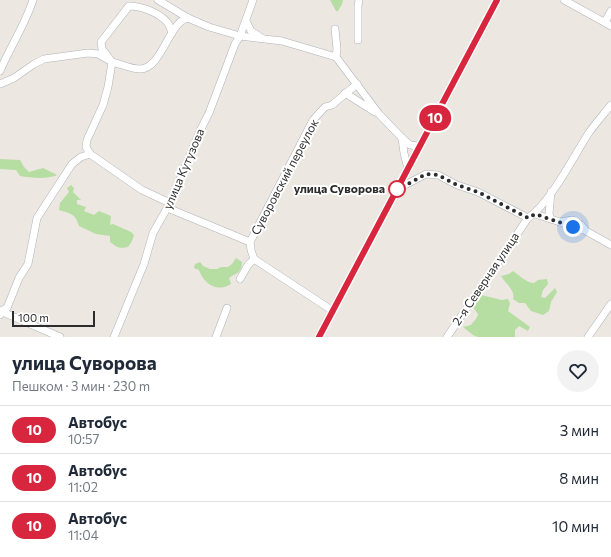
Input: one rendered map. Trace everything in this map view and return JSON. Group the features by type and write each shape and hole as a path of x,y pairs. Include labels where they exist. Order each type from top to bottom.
{"street":[{"path":"0,71 28,17 33,0"},
{"path":"158,0 188,18 209,27 240,36 282,41 336,58 379,114 410,145 420,146"},
{"name":"улица Кутузова","path":"114,337 144,264 153,233 170,203 209,113 253,0"},
{"path":"358,40 359,0"},
{"path":"319,337 497,0"},
{"path":"564,0 608,24 611,11"},
{"path":"172,33 167,22 157,15 137,6 129,6 101,42 102,49 112,62 103,106 87,140 86,147 90,154 142,190 170,203 170,209 250,242 254,259 333,310"},
{"path":"0,84 14,78 44,59 88,53 98,54 112,62 140,69 145,68 150,65 159,55 180,21 188,18"},
{"path":"246,21 251,31 262,38"},
{"path":"335,29 337,48 336,58"},
{"name":"Суворовский переулок","path":"250,242 313,120 325,107 332,105 357,84"},
{"path":"345,93 379,114"},
{"name":"2-я Северная улица","path":"447,337 528,218 535,214 589,133 611,105"},
{"path":"402,138 408,169"},
{"path":"0,312 7,308 18,278 28,264 37,218 72,164 81,157 90,154"},
{"path":"399,186 408,184 426,174 438,175 457,185 478,192 528,218"},
{"path":"551,192 549,214 551,220"},
{"path":"535,214 560,222 572,220 581,225 586,231 611,245"},
{"path":"240,279 248,265 254,259"},
{"path":"588,337 611,304"},
{"path":"216,337 227,308"},
{"path":"0,312 60,337"}],"green space":[{"path":"330,0 343,0 338,11 336,11"},
{"path":"0,159 20,160 29,172 43,168 57,175 42,178 20,176 16,170 0,169"},
{"path":"71,185 74,188 73,192 81,200 77,200 77,204 86,207 84,211 94,215 99,211 111,216 110,225 113,224 131,232 134,235 128,247 120,248 116,246 110,242 110,236 96,234 79,226 74,216 70,213 59,210 60,203 69,192 67,188"},
{"path":"236,258 242,262 241,269 229,278 231,284 226,287 221,288 212,286 204,279 199,270 194,268 195,264 200,262 203,266 210,269 228,267"},
{"path":"513,271 528,281 534,283 538,280 547,279 548,284 543,290 541,297 545,298 555,288 557,292 551,302 549,311 543,315 531,311 525,303 519,303 513,299 514,296 512,290 501,276 509,274"},
{"path":"481,295 502,300 508,299 510,303 508,311 530,327 528,331 519,326 515,330 515,337 478,337 473,335 463,327 471,325 477,317 478,314 472,306 474,300 479,300"}],"bus line":[{"name":"10","path":"319,337 497,0"}],"place":[{"name":"улица Суворова","path":"397,189"}],"route":[{"path":"397,189 399,186 408,184 416,178 426,174 438,175 457,185 478,192 528,218 535,214 573,227"}]}
